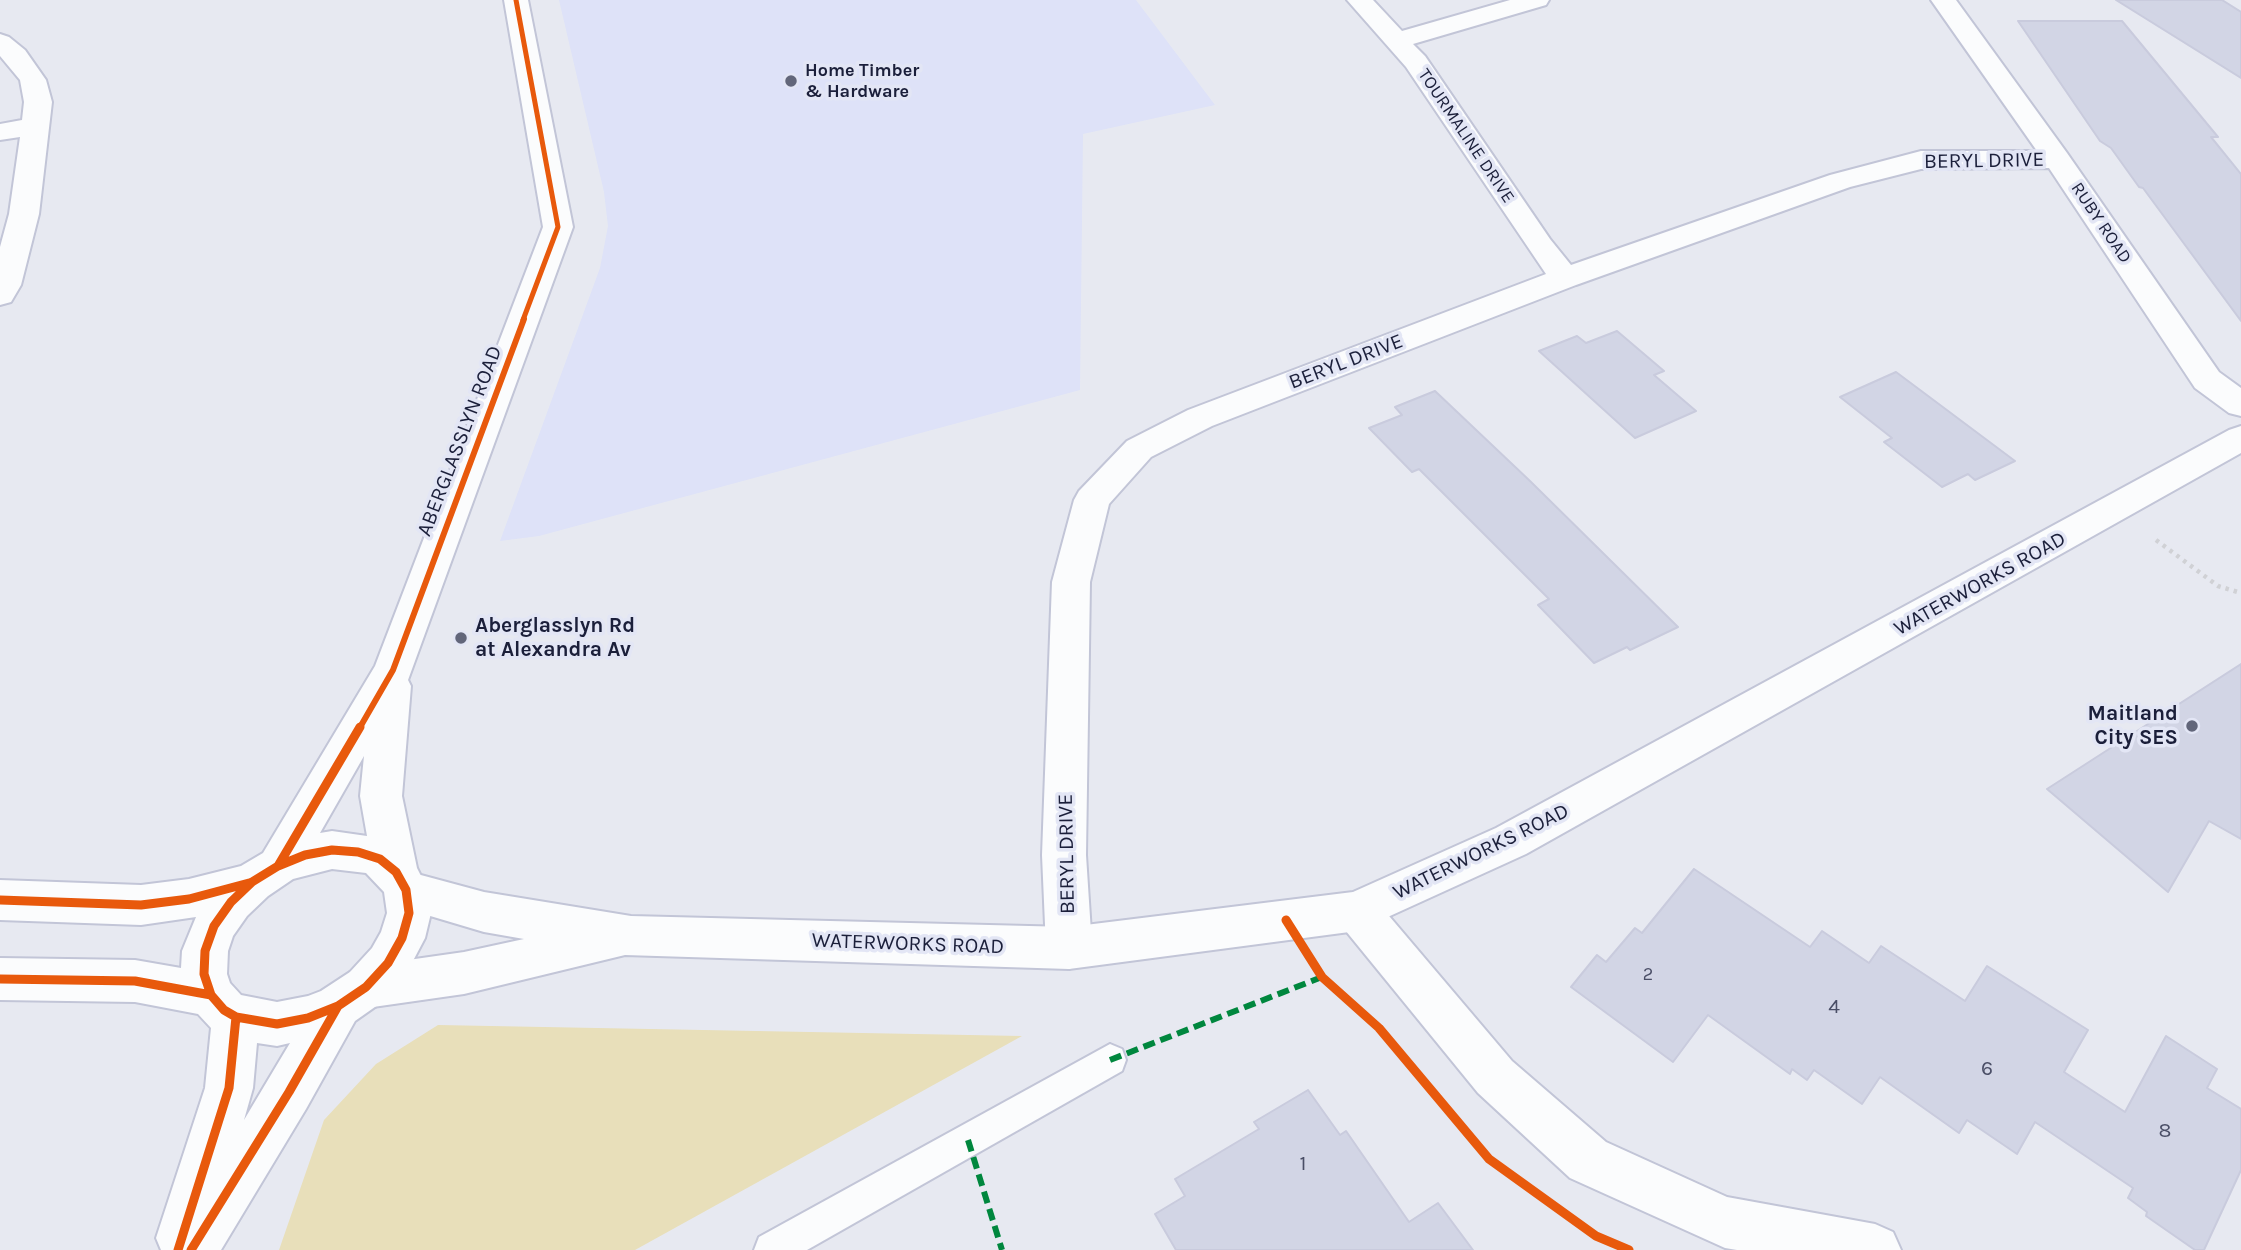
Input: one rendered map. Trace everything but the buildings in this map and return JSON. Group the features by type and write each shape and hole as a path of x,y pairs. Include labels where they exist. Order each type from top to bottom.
{"street":[{"name":"ABERGLASSLYN ROAD","path":"265,874 393,670 558,227 516,0"},
{"name":"TOURMALINE DRIVE","path":"1359,0 1416,62 1539,245 1565,278"},
{"path":"1398,40 1537,0"},
{"name":"RUBY ROAD","path":"1943,0 2057,159 2207,380 2241,405"},
{"path":"0,43 16,56 33,80 38,102 24,214 0,295"},
{"path":"0,132 35,126"},
{"name":"BERYL DRIVE","path":"1069,948 1064,855 1071,582 1093,500 1139,449 1200,418 1565,278 1840,181 1921,160 2057,159"},
{"name":"WATERWORKS ROAD","path":"401,881 484,912 631,936 1069,948 1357,911 1511,841 2241,438"},
{"name":"ABERGLASSLYN ROAD","path":"393,670 381,796 401,881"},
{"path":"0,900 141,905 189,899 265,874 305,855 332,850 358,852 380,859 401,881 409,913 402,938 388,963 352,996 191,1250"},
{"path":"178,1250 229,1088 223,1006 204,974 205,950 214,926 230,902 265,874"},
{"path":"1357,911 1494,1077 1588,1160 1725,1222 1874,1250"},
{"name":"WATERWORKS ROAD","path":"352,996 631,936"},
{"path":"0,979 135,981 277,1024 308,1018 352,996"}],"lane":[{"path":"772,1250 1110,1060"}],"path":[{"path":"2156,540 2218,586 2241,593"}],"shaded area":[{"path":"559,0 1136,0 1215,105 1083,134 1080,390 539,536 500,541 600,268 608,226 604,192"},
{"path":"438,1025 1022,1036 635,1250 279,1250 324,1120 376,1064"}],"marked path":[{"path":"1110,1060 1322,977"},
{"path":"968,1140 1002,1250"}],"cycle path":[{"path":"278,866 393,670 558,227 516,0"},
{"path":"332,850 358,852 380,859 396,872 406,890 409,913 402,938 388,963 366,987 338,1006 308,1018 277,1024 236,1017 224,1010 211,995 204,974 205,951 214,926 231,902 252,882 278,866 305,855 332,850"},
{"path":"0,900 141,905 189,899 249,883"},
{"path":"1286,920 1322,977 1379,1028 1489,1159 1596,1236 1629,1250"},
{"path":"0,979 135,981 211,995"},
{"path":"191,1250 289,1092 338,1006"},
{"path":"178,1250 229,1088 236,1017"}],"place":[{"name":"Home Timber & Hardware","path":"791,81"},
{"name":"Aberglasslyn Rd at Alexandra Av","path":"461,638"},
{"name":"Maitland City SES","path":"2192,726"}]}
